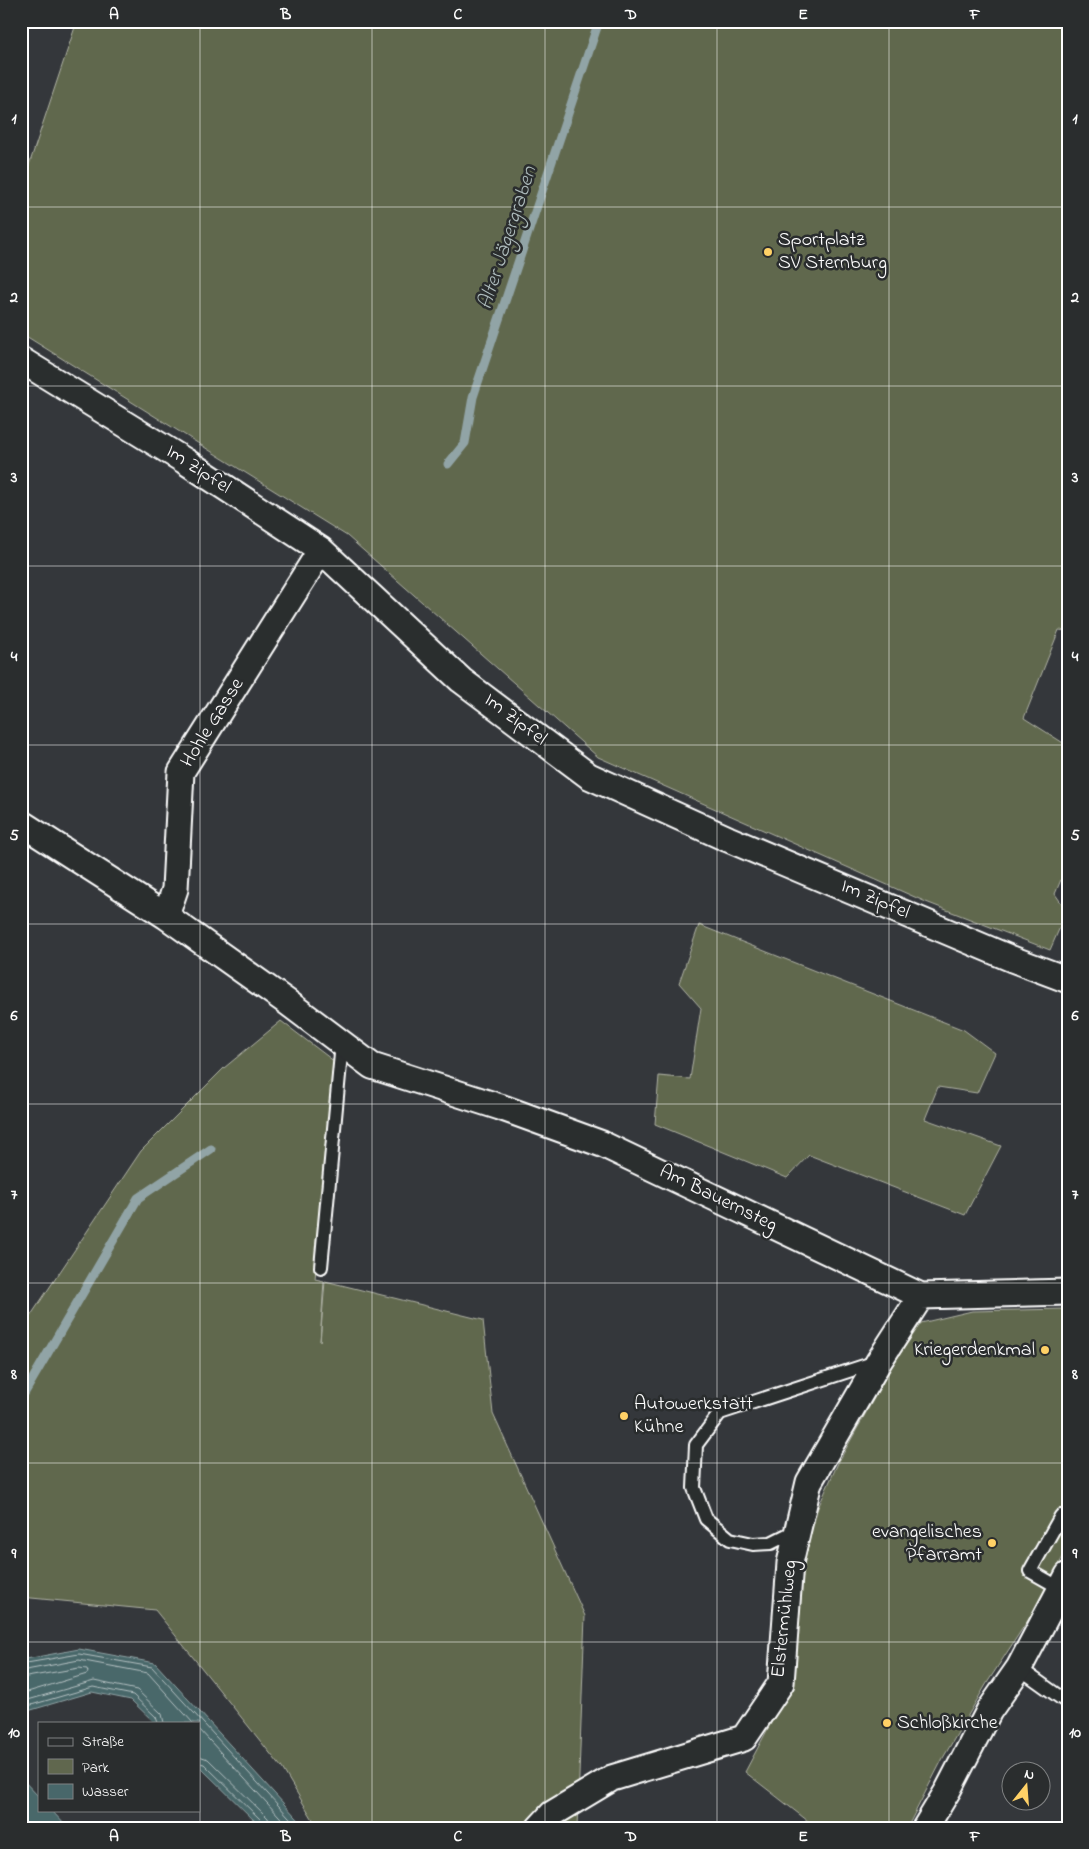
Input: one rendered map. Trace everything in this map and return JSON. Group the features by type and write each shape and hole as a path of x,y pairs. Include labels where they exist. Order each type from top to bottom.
{"street":[{"name":"Im Zipfel","path":"21,360 185,461 321,550 461,680 589,776 728,839 1068,980"},
{"name":"Hohle Gasse","path":"166,916 175,889 181,772 321,550"},
{"path":"21,823 166,916 342,1043"},
{"name":"Am Bauernsteg","path":"342,1043 372,1066 500,1107 602,1144 922,1296 1068,1292"},
{"name":"Elstermühlweg","path":"539,1828 552,1814 612,1778 744,1738 781,1683 790,1563 809,1482 879,1361 922,1296"},
{"path":"925,1828 948,1790 989,1711 1019,1668 1064,1581"}],"lane":[{"path":"321,1267 342,1043"},
{"path":"798,1530 771,1543 753,1544 730,1539 706,1519 694,1488 696,1445 720,1413 879,1361"},
{"path":"1061,1516 1030,1570 1064,1581"},
{"path":"1019,1668 1068,1703"}],"green space":[{"name":"Sportplatz SV Sternburg","path":"77,21 1068,21 1068,631 1059,630 1024,718 1068,746 1068,863 1055,894 1067,911 1050,950 926,902 598,757 347,536 21,333 21,189"},
{"path":"699,925 964,1030 995,1053 977,1093 938,1087 925,1119 1001,1146 965,1215 809,1155 787,1178 655,1124 659,1076 690,1079 701,1008 679,983"},
{"path":"281,1021 335,1062 315,1279 324,1281 320,1342 325,1281 483,1320 493,1414 585,1616 577,1828 318,1828 282,1768 155,1610 21,1597 21,1330 141,1151 224,1068"},
{"path":"1064,1309 1068,1329 1068,1548 1030,1617 987,1683 943,1758 907,1828 817,1828 745,1772 790,1687 804,1539 838,1463 892,1366 921,1323 972,1311"}],"water":[{"path":"79,1649 155,1663 306,1828 262,1828 200,1767 200,1722 154,1722 131,1700 92,1692 21,1713 21,1660"},
{"path":"21,1778 38,1796 38,1812 53,1812 68,1828 21,1828"}],"waterway":[{"name":"Alter Jägergraben","path":"448,464 465,443 473,397 599,21"},
{"name":"Alter Jägergraben","path":"21,1399 138,1198 211,1149"}],"place":[{"name":"Sportplatz SV Sternburg","path":"768,252"},
{"name":"Kriegerdenkmal","path":"1045,1350"},
{"name":"Autowerkstatt Kühne","path":"624,1416"},
{"name":"evangelisches Pfarramt","path":"992,1543"},
{"name":"Schloßkirche","path":"887,1723"}]}
